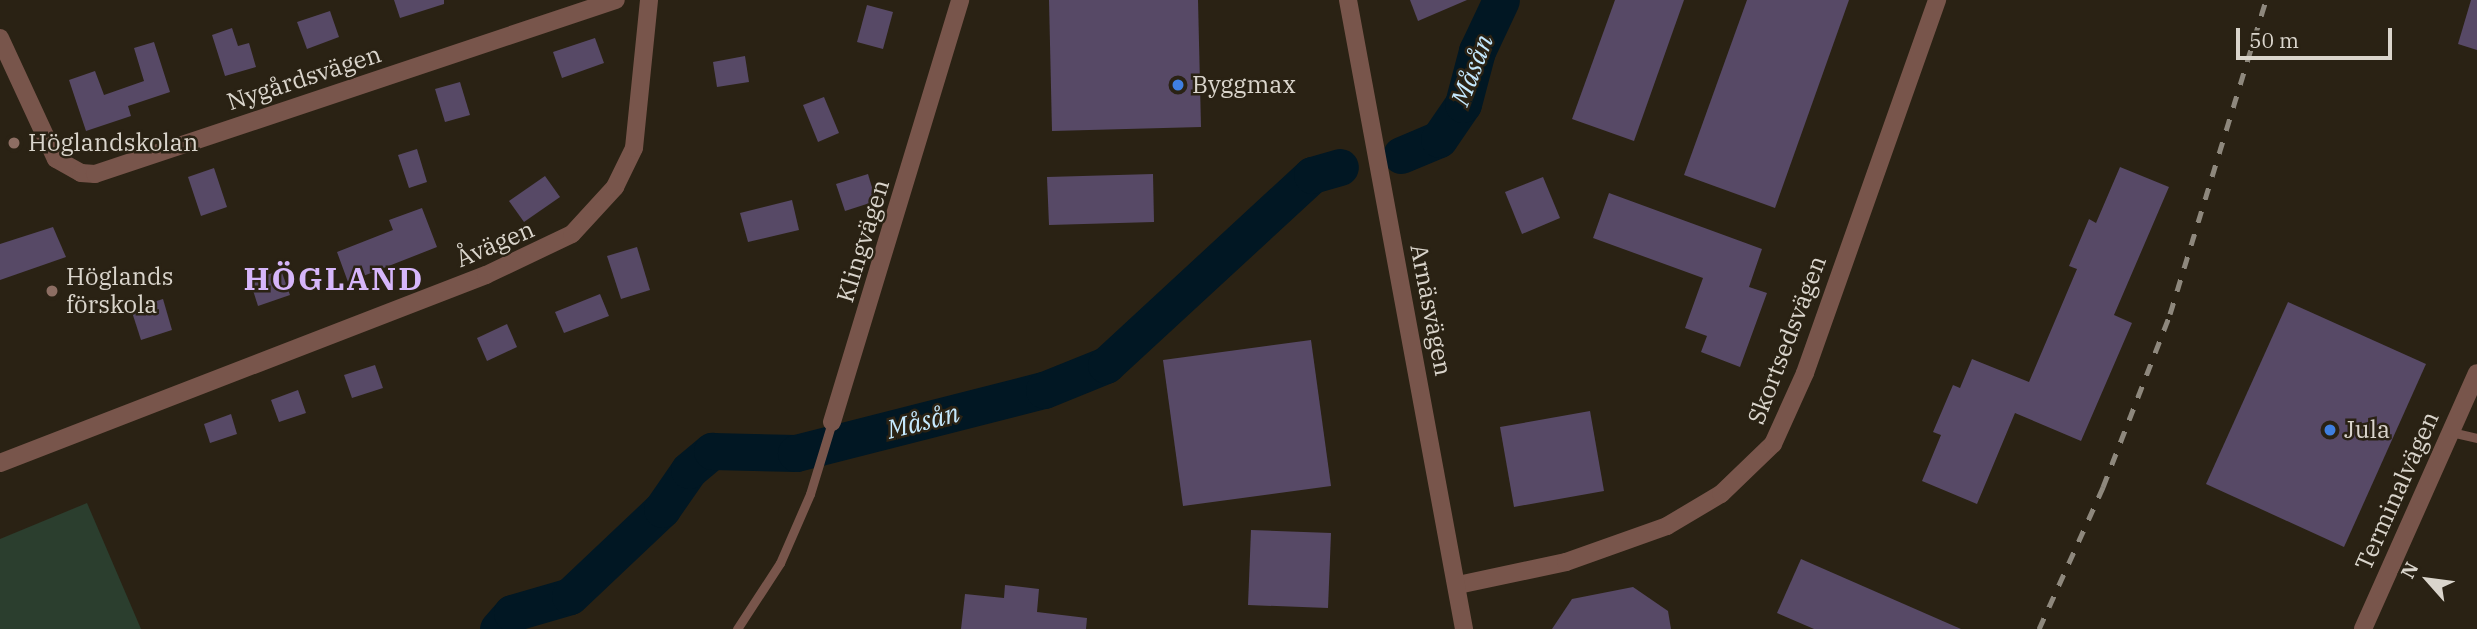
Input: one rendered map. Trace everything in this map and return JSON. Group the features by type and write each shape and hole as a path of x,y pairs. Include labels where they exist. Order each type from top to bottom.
{"street":[{"name":"Nygårdsvägen","path":"0,38 56,159 81,173 95,174 616,0"},
{"name":"Åvägen","path":"0,463 508,266 572,234 615,187 634,148 649,0"},
{"name":"Klingvägen","path":"832,422 960,0"},
{"name":"Arnäsvägen","path":"1348,0 1464,629"},
{"name":"Skortsedsvägen","path":"1458,585 1566,562 1667,526 1721,494 1773,444 1805,373 1937,0"},
{"name":"Terminalvägen","path":"2363,629 2477,373"}],"lane":[{"name":"Klingvägen","path":"737,629 780,563 810,494 832,422"},
{"path":"2451,432 2477,438"}],"green space":[{"path":"87,503 141,629 0,629 0,539"}],"building":[{"path":"394,0 444,0 444,4 400,18"},
{"path":"1049,0 1198,0 1201,127 1052,131"},
{"path":"1410,0 1467,0 1418,21"},
{"path":"1615,0 1684,0 1634,141 1572,119"},
{"path":"1747,0 1849,0 1775,208 1684,175"},
{"path":"2471,0 2477,0 2477,50 2458,44"},
{"path":"867,5 893,12 883,49 857,42"},
{"path":"330,11 339,37 307,49 297,22"},
{"path":"232,28 238,46 249,43 256,67 225,76 212,35"},
{"path":"595,38 604,63 562,78 553,52"},
{"path":"154,42 170,92 128,106 131,116 86,131 69,80 95,71 104,95 144,81 134,48"},
{"path":"745,56 749,82 717,87 713,62"},
{"path":"460,82 470,115 445,122 435,89"},
{"path":"824,97 839,133 818,142 803,105"},
{"path":"417,149 427,182 409,188 398,155"},
{"path":"2120,167 2169,187 2114,315 2132,323 2081,441 2015,413 1977,504 1922,481 1941,435 1933,432 1953,385 1960,388 1972,359 2029,382 2077,269 2069,266 2089,219 2096,223"},
{"path":"214,168 227,207 201,216 188,177"},
{"path":"868,174 876,201 845,211 836,184"},
{"path":"1153,174 1154,222 1049,225 1047,177"},
{"path":"545,176 560,197 524,222 509,201"},
{"path":"1543,177 1560,218 1522,234 1505,192"},
{"path":"1609,193 1762,249 1749,287 1767,293 1740,367 1701,352 1707,336 1685,328 1703,278 1593,238"},
{"path":"792,200 799,230 748,242 740,213"},
{"path":"422,208 437,247 348,282 337,252 393,230 389,220"},
{"path":"53,227 66,257 0,280 0,244"},
{"path":"637,247 650,290 621,299 607,256"},
{"path":"281,270 290,295 258,306 250,281"},
{"path":"600,294 609,316 564,333 555,312"},
{"path":"163,299 172,330 141,340 131,309"},
{"path":"2288,302 2426,364 2344,547 2206,484"},
{"path":"507,324 517,347 487,361 477,338"},
{"path":"1311,340 1331,486 1183,506 1163,360"},
{"path":"375,365 383,388 352,398 344,375"},
{"path":"298,390 306,413 279,422 271,400"},
{"path":"1590,411 1604,491 1514,507 1500,427"},
{"path":"231,414 237,434 210,443 204,424"},
{"path":"1251,530 1331,533 1328,608 1248,605"},
{"path":"1801,559 1961,629 1814,629 1777,613"},
{"path":"1005,585 1039,589 1037,612 1087,618 1086,629 961,629 965,594 1004,598"},
{"path":"1633,587 1668,611 1671,629 1552,629 1572,599"}],"waterway":[{"name":"Måsån","path":"1401,155 1439,139 1463,104 1477,51 1501,0"},
{"name":"Måsån","path":"498,629 512,613 570,596 662,509 689,470 712,451 796,453 1044,390 1106,365 1312,175 1340,167"}],"railway":[{"path":"2039,629 2103,487 2170,314 2266,0"}],"place":[{"name":"Byggmax","path":"1178,85"},
{"name":"Höglandskolan","path":"14,143"},
{"name":"Höglands förskola","path":"52,291"},
{"name":"Jula","path":"2330,430"}],"district":[{"name":"HÖGLAND","path":"334,278"}]}
